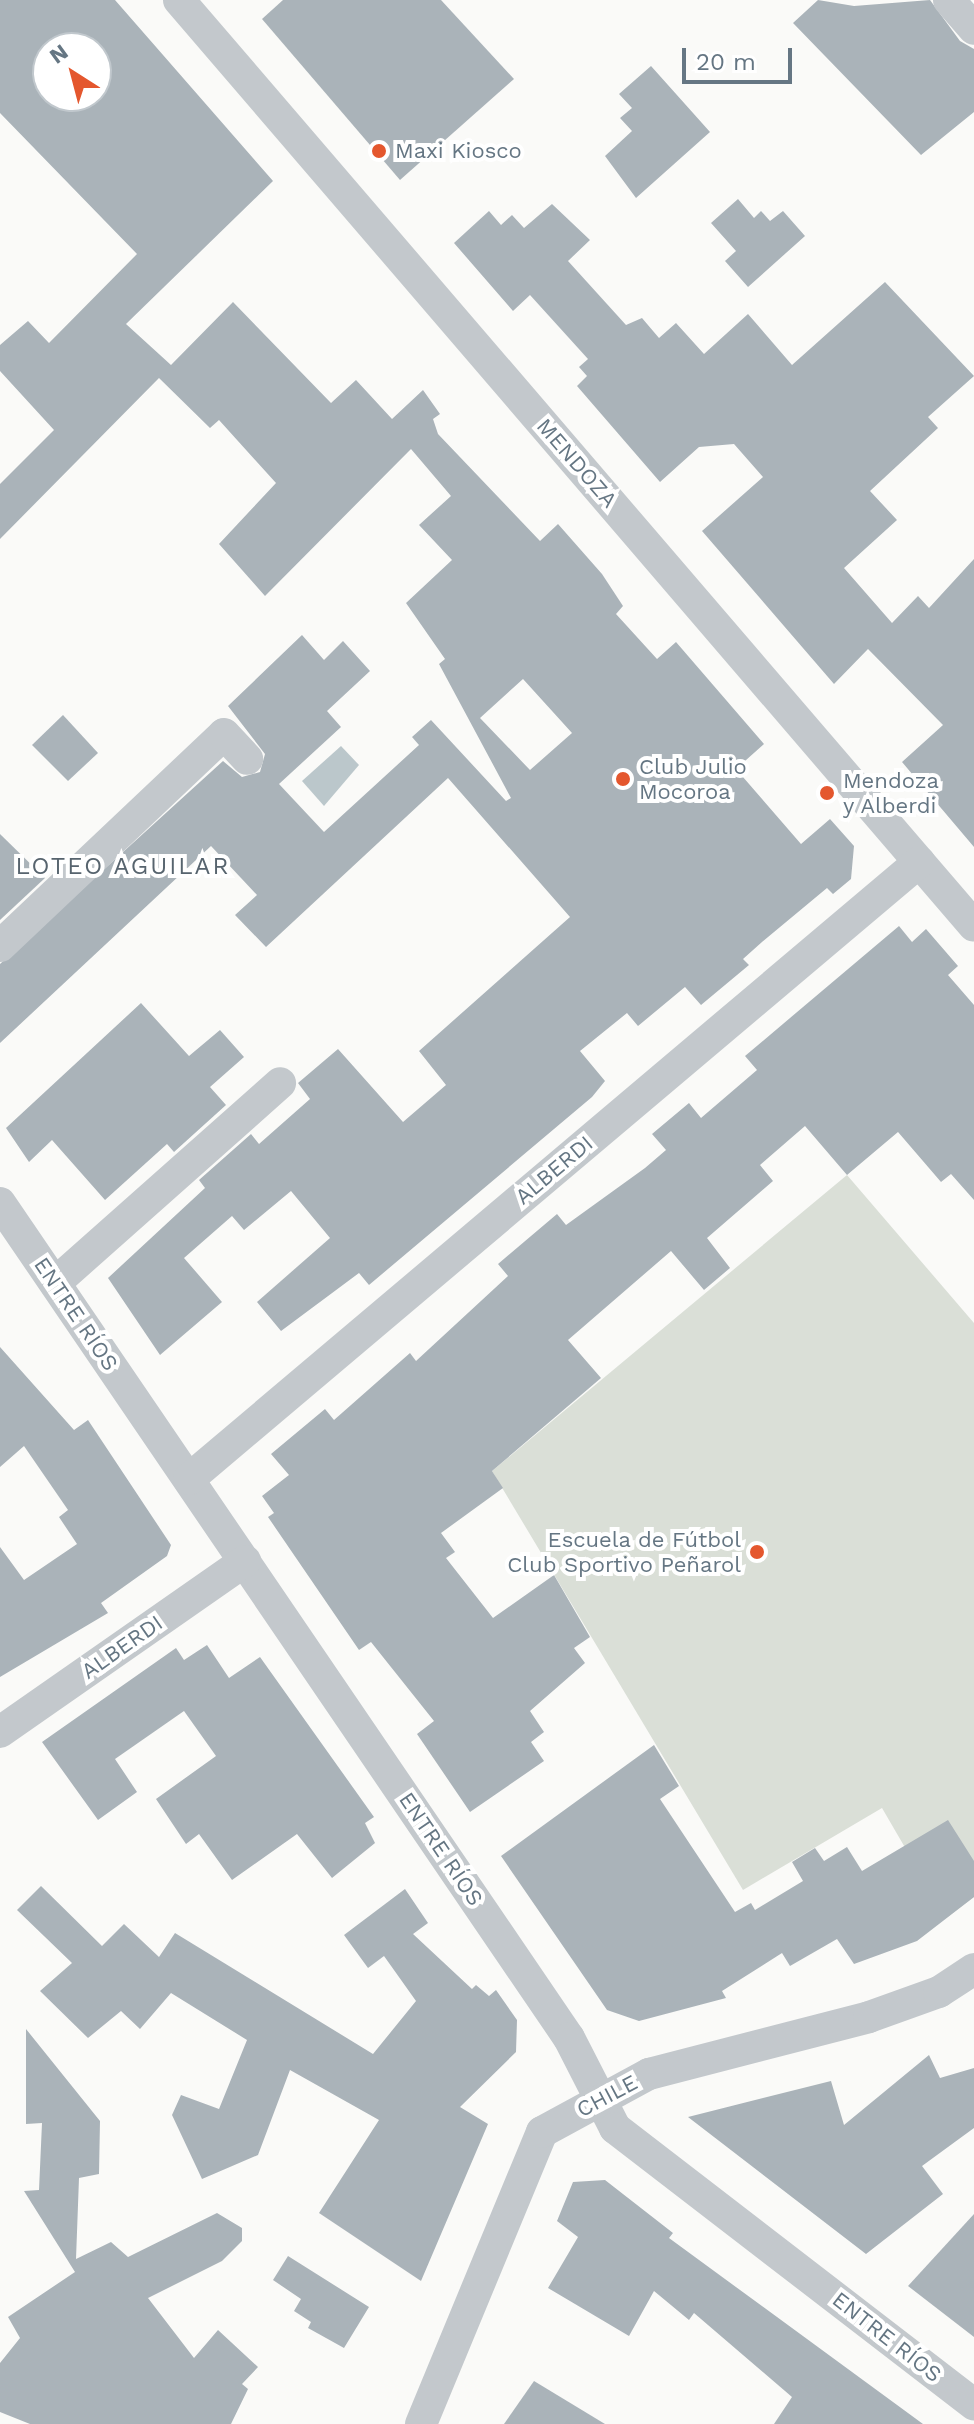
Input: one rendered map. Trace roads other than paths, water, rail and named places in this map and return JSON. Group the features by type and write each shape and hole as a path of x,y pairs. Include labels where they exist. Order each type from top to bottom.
{"street":[{"name":"MENDOZA","path":"179,0 974,926"},
{"path":"949,0 974,29"},
{"path":"0,946 224,734 247,759"},
{"name":"ALBERDI","path":"189,1479 919,862"},
{"path":"55,1283 280,1083"},
{"name":"ENTRE RÍOS","path":"0,1203 569,2038 615,2128 974,2404"},
{"name":"ALBERDI","path":"0,1732 245,1561"},
{"name":"CHILE","path":"421,2424 542,2132 649,2074 896,2008 974,1969"}],"place":[{"name":"Maxi Kiosco","path":"379,151"},
{"name":"Club Julio Mocoroa","path":"623,779"},
{"name":"Mendoza y Alberdi","path":"827,793"},
{"name":"Escuela de Fútbol Club Sportivo Peñarol","path":"757,1552"}],"district":[{"name":"LOTEO AGUILAR","path":"123,867"}]}
